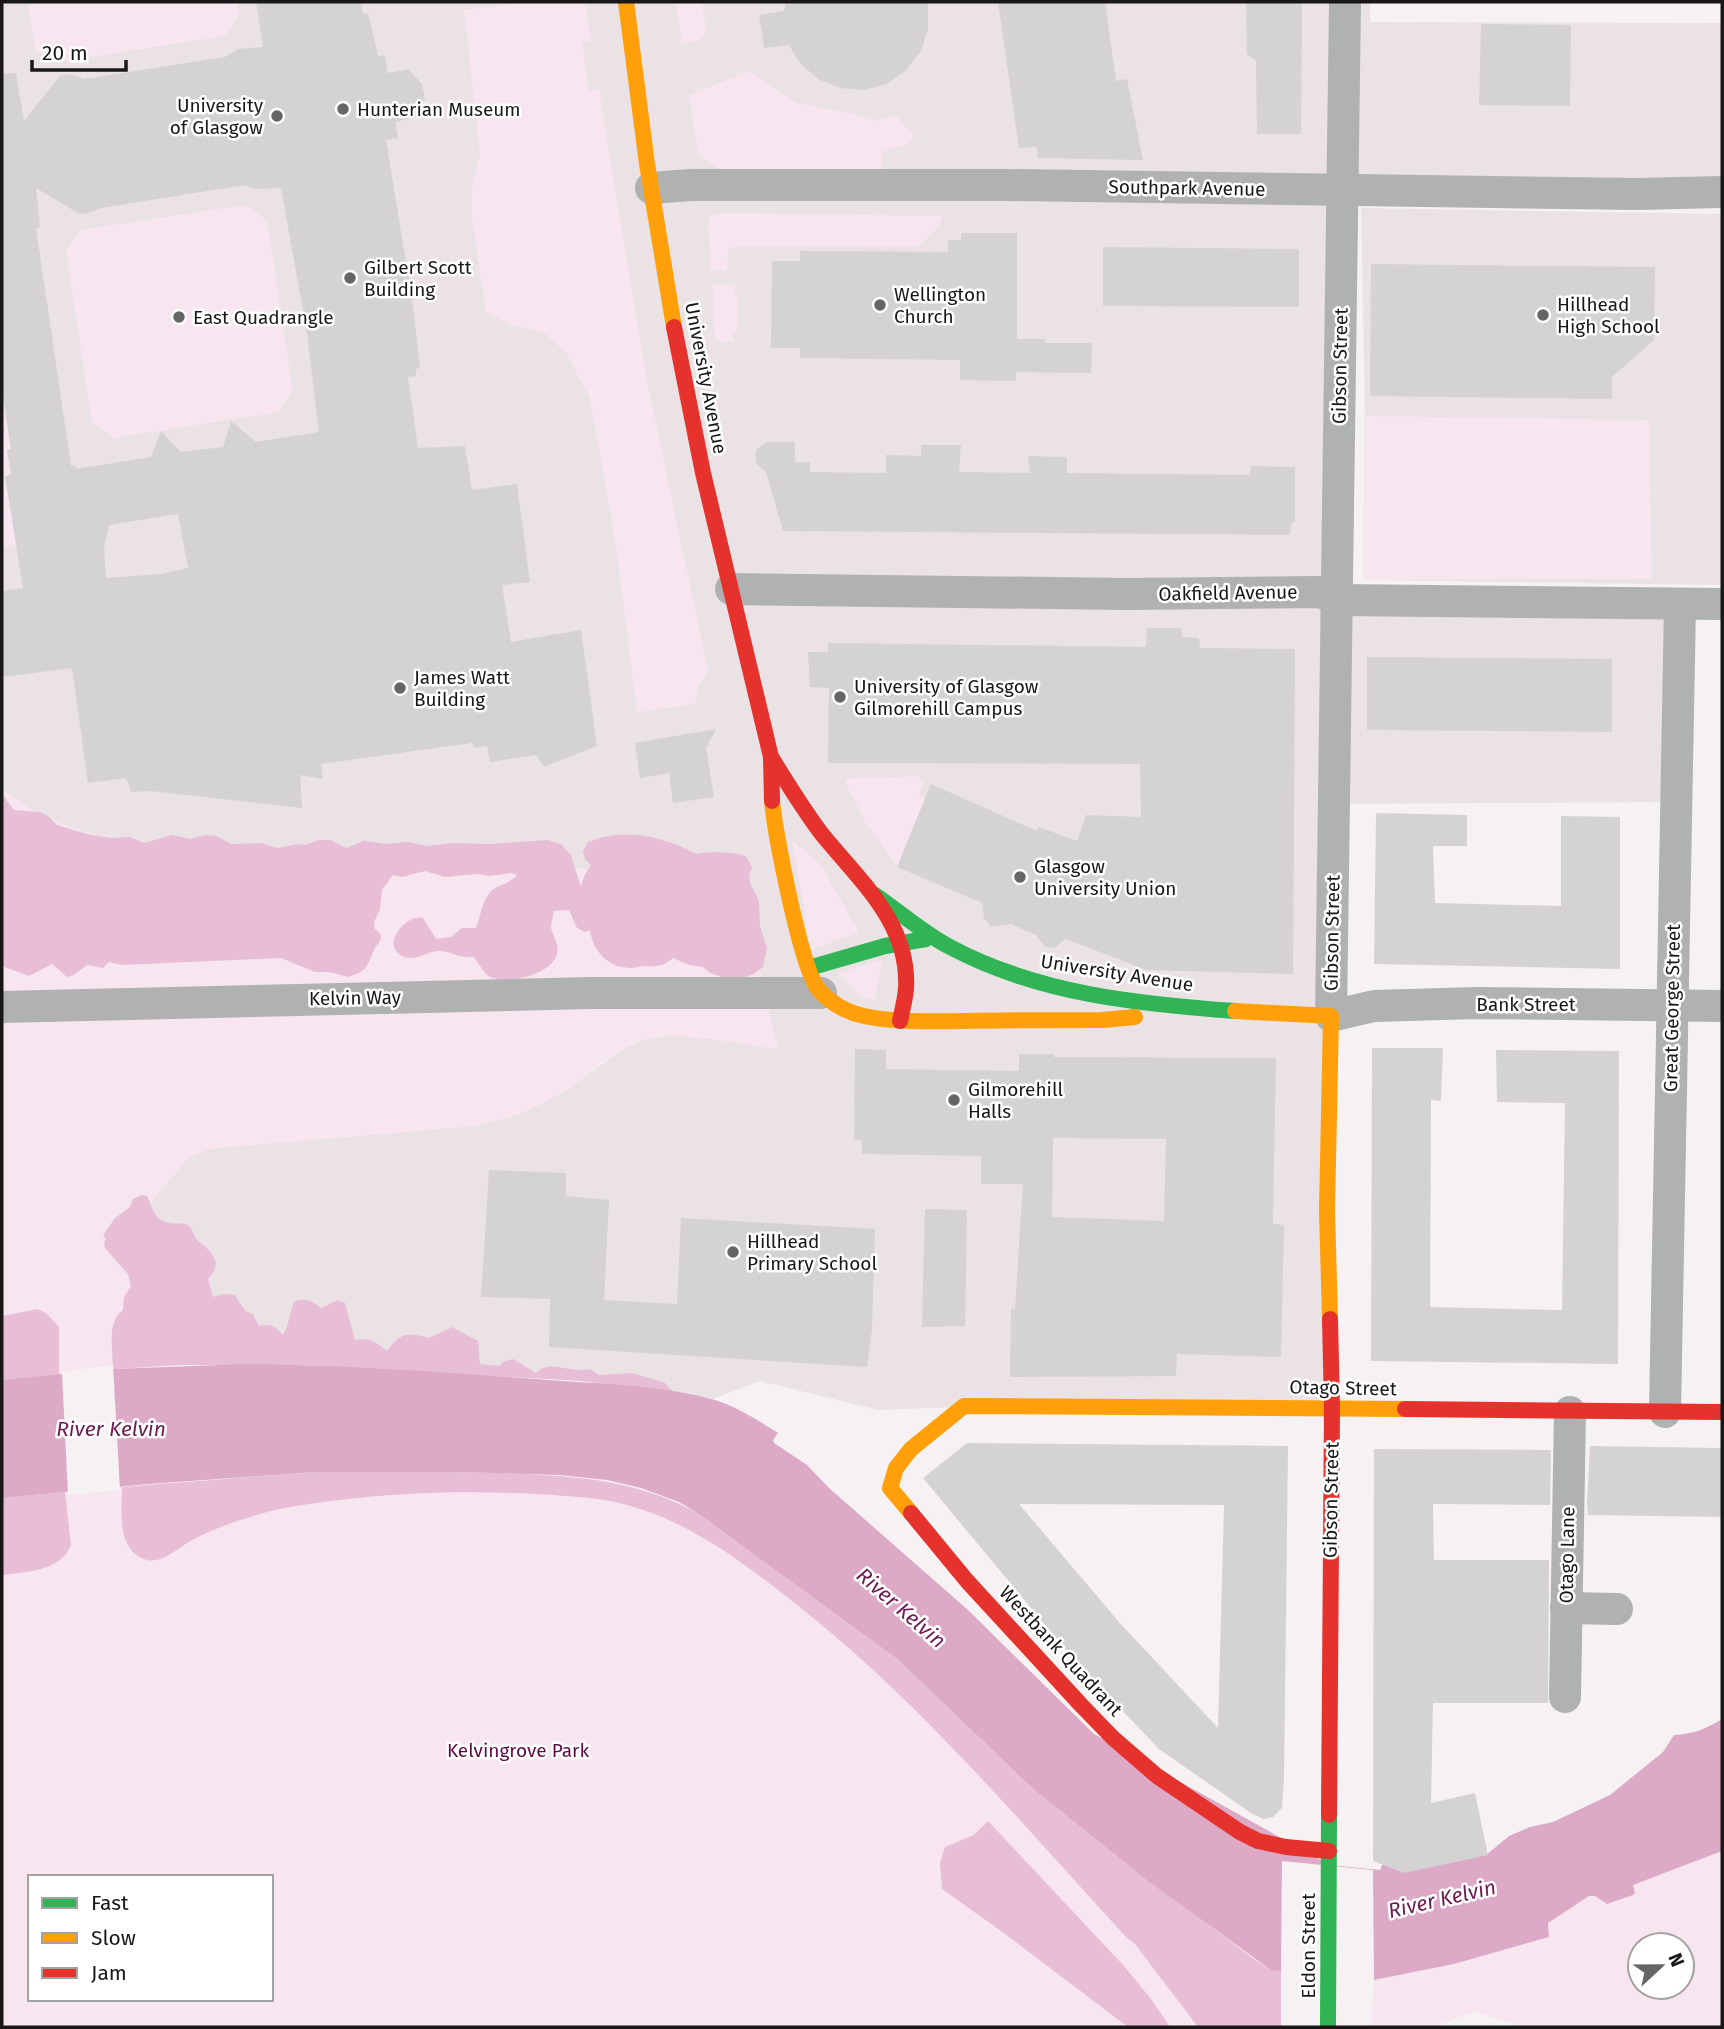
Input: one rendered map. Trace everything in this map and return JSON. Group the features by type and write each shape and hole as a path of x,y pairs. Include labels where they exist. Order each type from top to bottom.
{"street":[{"name":"University Avenue","path":"626,2 668,297 695,435 771,757 772,804 778,841 798,932 815,981 838,1006 862,1016 900,1021 1103,1020 1207,1009"},
{"name":"Gibson Street","path":"1329,1858 1332,1408 1327,1210 1345,2"},
{"name":"Southpark Avenue","path":"651,188 691,185 967,185 1342,191 1722,192"},
{"name":"Oakfield Avenue","path":"731,589 1126,594 1321,592 1338,600 1722,604"},
{"name":"Great George Street","path":"1665,1412 1680,604"},
{"name":"University Avenue","path":"771,757 819,830 875,895 891,919 906,959 906,982 900,1021"},
{"name":"University Avenue","path":"875,895 949,946 986,964 1058,988 1207,1009 1331,1016"},
{"name":"Kelvin Way","path":"2,1007 709,992 815,981 901,942 937,937"},
{"name":"Bank Street","path":"1331,1016 1374,1006 1477,1003 1722,1006"},
{"name":"Otago Street","path":"964,1406 1722,1412"},
{"name":"Westbank Quadrant","path":"964,1406 911,1449 896,1468 890,1488 975,1591 1105,1730 1146,1767 1184,1795 1258,1841 1329,1858"},
{"name":"Otago Lane","path":"1566,1697 1570,1412"},
{"path":"1566,1608 1617,1609"},
{"name":"Eldon Street","path":"1328,2027 1329,1858"}],"shaded area":[{"name":"University of Glasgow Gilmorehill Campus","path":"2,2 1370,2 1370,22 1722,23 1722,192 1343,191 1338,600 1680,604 1676,802 1333,804 1332,1408 963,1407 878,1410 760,1381 713,1399 673,1392 663,1387 612,1386 582,1381 427,1371 245,1364 138,1218 188,1158 208,1149 566,1090 626,1047 647,1038 671,1036 112,863 2,841"},
{"name":"Hillhead High School","path":"1361,208 1722,214 1722,585 1363,580 1365,416"},
{"path":"2,794 14,810 40,812 57,825 111,838 130,837 144,843 172,835 190,839 206,835 216,836 231,844 261,843 277,848 305,845 319,840 331,840 346,848 364,841 387,844 408,842 427,846 548,840 561,844 571,855 581,887 591,865 585,859 583,851 588,842 602,837 630,834 657,838 697,854 715,852 746,856 752,867 750,883 759,901 760,926 767,948 763,967 754,974 733,981 710,973 703,967 689,965 673,958 662,965 654,966 631,968 616,965 598,952 590,930 585,932 577,928 569,910 554,911 551,927 558,950 553,961 546,968 526,977 504,980 494,978 487,975 474,957 445,952 435,951 414,958 403,957 394,948 394,941 405,924 423,918 436,939 451,937 462,928 476,928 483,905 492,890 517,875 511,873 445,877 425,871 402,877 393,875 382,890 380,909 374,922 375,929 381,935 380,940 366,968 348,977 330,972 315,972 281,958 122,965 109,962 103,968 87,965 67,977 52,964 29,976 2,966"},
{"path":"147,1196 160,1220 188,1225 196,1238 212,1254 216,1263 208,1279 213,1297 235,1295 246,1312 253,1314 259,1326 272,1326 283,1335 295,1301 309,1301 321,1308 337,1300 345,1303 355,1340 372,1341 387,1351 396,1340 405,1335 429,1338 452,1327 478,1341 480,1364 499,1366 513,1359 536,1373 545,1367 555,1367 590,1370 598,1375 632,1373 665,1383 673,1392 582,1381 301,1365 181,1365 113,1369 112,1329 123,1310 124,1297 131,1286 128,1274 105,1248 106,1239 103,1235 115,1218 130,1207 133,1199"},
{"path":"38,1309 46,1313 59,1327 59,1376 2,1380 2,1316"},
{"path":"315,1472 475,1472 575,1477 624,1485 672,1500 696,1512 897,1659 1032,1788 1132,1868 1254,1959 1271,1970 1281,1970 1281,2027 1198,2027 1135,1944 925,1720 838,1639 769,1583 722,1549 672,1521 618,1503 589,1498 495,1492 432,1493 339,1500 271,1511 212,1531 157,1560 144,1559 135,1554 125,1538 122,1528 122,1487"},
{"path":"65,1492 71,1545 66,1554 42,1569 2,1575 2,1498"},
{"path":"988,1821 1124,1966 1170,2027 1128,2027 942,1889 940,1863 945,1847 974,1835"}],"green space":[{"path":"28,2 237,2 239,16 225,36 57,62 35,50"},
{"path":"526,2 585,2 591,41 582,43 589,91 599,90 645,371 708,671 699,686 695,704 637,712 616,545 590,398 567,354 546,334 510,324 486,312 472,217 472,188 480,153 464,10"},
{"path":"676,2 702,2 706,30 698,41 682,44"},
{"path":"749,71 797,103 874,121 896,115 914,137 902,146 881,152 882,170 721,169 702,158 698,151 689,95"},
{"name":"East Quadrangle","path":"244,205 267,220 293,392 279,412 114,438 92,423 66,250 81,230"},
{"path":"712,215 943,216 938,227 920,246 736,246 728,250 727,270 711,270 708,220"},
{"path":"713,284 735,285 737,333 733,333 734,342 715,341"},
{"path":"2,398 11,449 7,450 8,459 12,459 14,472 4,477 5,482 11,482 11,513 15,512 19,536 15,537 16,544 2,547"},
{"path":"1366,416 1649,420 1652,579 1363,580"},
{"path":"918,776 925,782 918,796 925,799 897,867 865,822 844,779"},
{"name":"Kelvingrove Park","path":"2,788 27,806 54,820 113,838 112,863 736,870 778,1049 691,1037 645,1039 613,1055 554,1097 499,1121 475,1126 208,1149 188,1158 138,1218 148,1483 559,1475 720,1528 850,1626 1032,1788 1132,1868 1281,1970 1281,2027 2,2027"},
{"path":"792,840 820,864 859,932 811,950"},
{"path":"882,960 875,1001 858,994 838,973"},
{"path":"1722,1851 1722,2027 1524,2027 1474,2012 1432,2027 1371,2027 1374,1980 1454,1964 1549,1936 1548,1923 1589,1896 1595,1896 1608,1904 1635,1893 1633,1885"}],"water":[{"name":"River Kelvin","path":"245,1364 391,1369 625,1385 690,1394 737,1409 778,1433 774,1443 807,1465 829,1488 967,1609 1094,1734 1330,1865 1380,1870 1382,1865 1486,1855 1509,1836 1530,1827 1553,1822 1610,1795 1663,1752 1674,1735 1699,1730 1722,1719 1722,1851 1633,1885 1633,1895 1607,1904 1595,1896 1589,1896 1548,1923 1549,1937 1454,1964 1374,1980 1271,1970 1148,1881 1032,1788 897,1659 679,1502 641,1488 607,1480 559,1475 456,1472 315,1472 2,1498 2,1380 113,1369"}],"pier":[{"path":"113,1365 120,1490 68,1495 62,1372"},
{"path":"1282,1861 1373,1870 1374,1983 1281,1974"}],"building":[{"path":"256,2 361,2 363,14 368,13 378,56 385,55 388,73 408,69 422,84 425,100 414,111 416,117 395,122 398,138 386,140 412,298 420,368 416,369 416,376 408,377 418,448 465,446 472,490 517,484 530,582 502,585 511,642 581,630 597,746 544,767 536,755 490,762 487,746 474,748 472,743 321,764 323,779 300,775 302,808 150,791 131,792 126,778 88,783 72,668 2,677 2,591 23,588 5,476 11,475 7,450 11,449 2,387 2,74 16,73 24,121 60,76 71,74 84,79 225,57 238,49 263,47","holes":["245,185 253,189 281,188 307,333 319,432 256,442 231,421 223,447 181,452 161,431 151,457 76,469 75,465 71,466 36,228 40,227 36,188 78,213 86,214 101,208","178,514 188,568 161,574 106,578 104,547 109,525"]},
{"path":"786,2 928,2 928,29 921,51 906,70 887,84 864,90 840,88 818,79 800,63 789,45 764,48 759,15 784,11"},
{"path":"998,2 1105,2 1116,81 1127,79 1143,160 1038,158 1037,147 1019,148"},
{"path":"1246,2 1302,2 1301,134 1257,134 1256,61 1247,54"},
{"path":"1481,24 1571,25 1570,106 1479,105"},
{"path":"961,233 1017,233 1017,339 1045,339 1045,343 1092,343 1091,373 1016,372 1016,381 960,380 960,360 800,358 800,348 771,348 772,261 800,261 800,251 948,252 948,240 961,240"},
{"path":"1103,247 1299,249 1299,307 1103,306"},
{"path":"1371,264 1655,267 1654,340 1612,377 1612,399 1370,396"},
{"path":"767,442 795,442 795,462 810,462 810,472 886,473 886,455 921,456 921,445 961,445 959,472 1030,473 1028,456 1067,457 1067,473 1250,475 1251,466 1295,467 1295,521 1291,524 1290,535 783,531 766,472 756,464 756,450"},
{"path":"1147,628 1182,628 1182,637 1199,638 1200,648 1295,649 1293,974 1146,970 1066,939 1054,948 1045,947 1036,935 1011,924 991,927 984,918 982,903 897,867 931,784 1037,831 1039,827 1077,841 1086,815 1141,817 1140,764 828,763 829,688 810,687 808,652 828,652 828,643 1146,647"},
{"path":"1367,657 1612,659 1612,732 1367,730"},
{"path":"716,729 706,748 714,797 673,803 669,773 640,778 635,743"},
{"path":"1376,813 1467,815 1467,846 1433,846 1435,903 1561,906 1561,816 1620,817 1620,969 1374,964"},
{"path":"1372,1048 1443,1048 1441,1101 1431,1100 1430,1307 1562,1310 1565,1103 1497,1102 1496,1050 1619,1051 1618,1364 1371,1361"},
{"path":"855,1049 886,1050 886,1069 1019,1071 1019,1054 1054,1054 1054,1057 1276,1058 1273,1224 1284,1225 1281,1357 1177,1354 1176,1376 1010,1377 1011,1309 1015,1309 1023,1184 981,1184 981,1156 862,1154 862,1140 854,1140","holes":["1053,1138 1166,1139 1164,1221 1052,1217"]},
{"path":"489,1170 566,1173 566,1196 609,1200 604,1300 677,1304 681,1218 875,1229 872,1328 867,1367 549,1347 550,1299 481,1297"},
{"path":"925,1209 967,1210 965,1326 922,1327"},
{"path":"967,1443 1288,1446 1282,1808 1273,1817 1263,1819 1159,1749 1075,1661 923,1478","holes":["1019,1504 1224,1505 1218,1728 1119,1622"]},
{"path":"1590,1446 1722,1448 1722,1517 1588,1515"},
{"path":"1374,1449 1551,1450 1550,1505 1433,1504 1434,1560 1549,1560 1548,1703 1433,1703 1431,1803 1475,1793 1488,1855 1404,1873 1373,1861"}],"traffic: fast":[{"path":"875,895 950,947 1018,976 1125,1000 1235,1011"},
{"path":"809,968 885,946 926,939"},
{"path":"1328,2027 1329,1815"}],"traffic: slow":[{"path":"626,2 647,164 674,327"},
{"path":"772,801 783,870 804,957 819,990 840,1007 864,1016 914,1021 1103,1020 1135,1017"},
{"path":"1235,1011 1331,1016 1327,1210 1330,1319"},
{"path":"911,1513 890,1488 896,1468 911,1449 964,1406 1405,1409"}],"traffic: jam":[{"path":"674,327 703,473 771,757 772,801"},
{"path":"771,757 814,824 866,886 891,923 900,943 905,965 906,989 900,1021"},
{"path":"1329,1815 1332,1408 1330,1319"},
{"path":"1405,1409 1722,1412"},
{"path":"911,1513 967,1581 1081,1705 1113,1738 1157,1776 1240,1832 1258,1841 1329,1851"}],"place":[{"name":"Hunterian Museum","path":"343,109"},
{"name":"University of Glasgow","path":"277,116"},
{"name":"Gilbert Scott Building","path":"350,278"},
{"name":"Wellington Church","path":"880,305"},
{"name":"Hillhead High School","path":"1543,315"},
{"name":"East Quadrangle","path":"179,317"},
{"name":"James Watt Building","path":"400,688"},
{"name":"University of Glasgow Gilmorehill Campus","path":"840,697"},
{"name":"Glasgow University Union","path":"1020,877"},
{"name":"Gilmorehill Halls","path":"954,1100"},
{"name":"Hillhead Primary School","path":"733,1252"}]}
